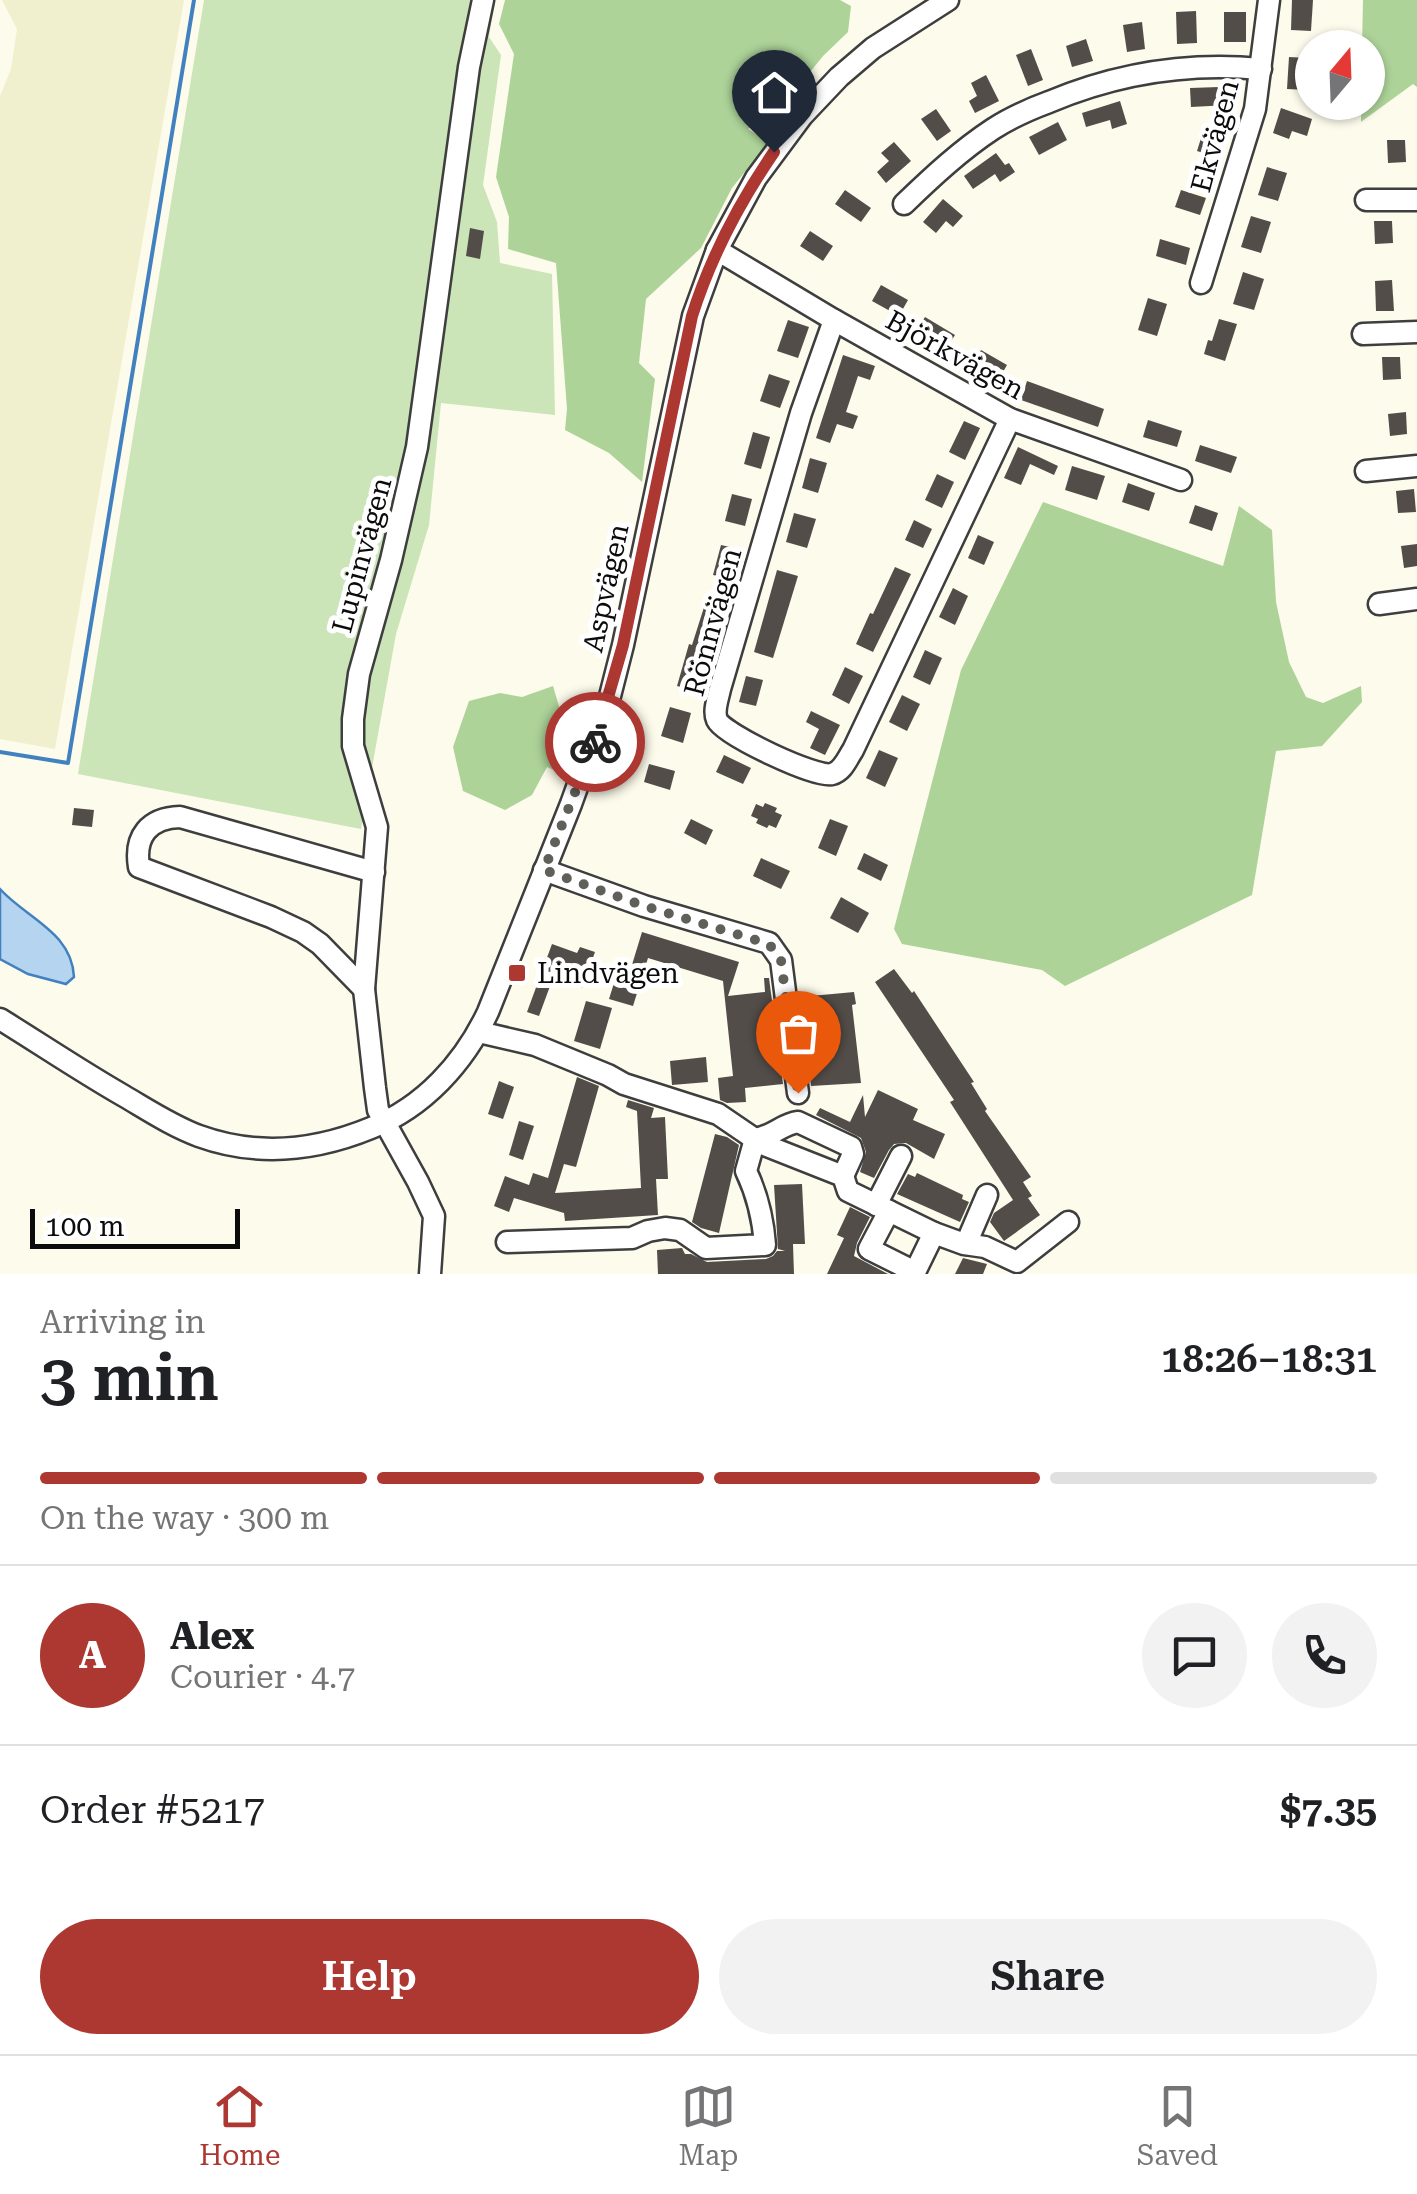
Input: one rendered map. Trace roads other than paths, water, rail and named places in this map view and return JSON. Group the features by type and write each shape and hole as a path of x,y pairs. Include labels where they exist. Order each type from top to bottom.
{"street":[{"name":"Lupinvägen","path":"386,1122 376,1099 364,989 377,827 354,746 353,719 359,674 392,560 417,448 470,67 484,0"},
{"name":"Aspvägen","path":"0,1019 174,1125 214,1140 256,1148 303,1148 351,1136 386,1122 424,1097 448,1074 479,1032 572,804 610,696 692,316 717,250 756,178 802,116 873,48 948,0"},
{"name":"Ekvägen","path":"1201,283 1256,109 1268,0"},
{"path":"904,204 996,126 1081,88 1167,69 1261,69"},
{"path":"1366,200 1417,200"},
{"name":"Björkvägen","path":"717,250 1010,419 1180,480"},
{"name":"Rönnvägen","path":"834,320 801,413 716,705 715,715 722,727 744,740 811,771 830,775 839,771 853,750 1010,419"},
{"path":"1362,334 1417,332"},
{"path":"1366,471 1417,466"},
{"path":"1379,604 1417,599"},
{"path":"364,989 303,932 139,867 137,851 141,837 151,825 165,817 180,817 374,872"},
{"path":"544,870 769,944 781,960 798,1093"},
{"path":"479,1032 536,1045 624,1084 718,1114 762,1144 842,1176 848,1190 882,1208 934,1233 1017,1262 1068,1222"},
{"path":"386,1122 434,1216 430,1274"},
{"path":"755,1139 798,1122 850,1147 853,1154 842,1176"},
{"path":"507,1242 632,1238 665,1228 680,1230 706,1248 765,1246 758,1196 746,1171 755,1139"},
{"path":"901,1156 869,1249 915,1272 934,1233"},
{"path":"966,1244 987,1195"}],"water":[{"path":"0,889 65,948 74,977 66,984 28,974 0,959"}],"waterway":[{"path":"0,752 68,763 194,0"}],"place":[{"name":"Lindvägen","path":"517,973"}]}
